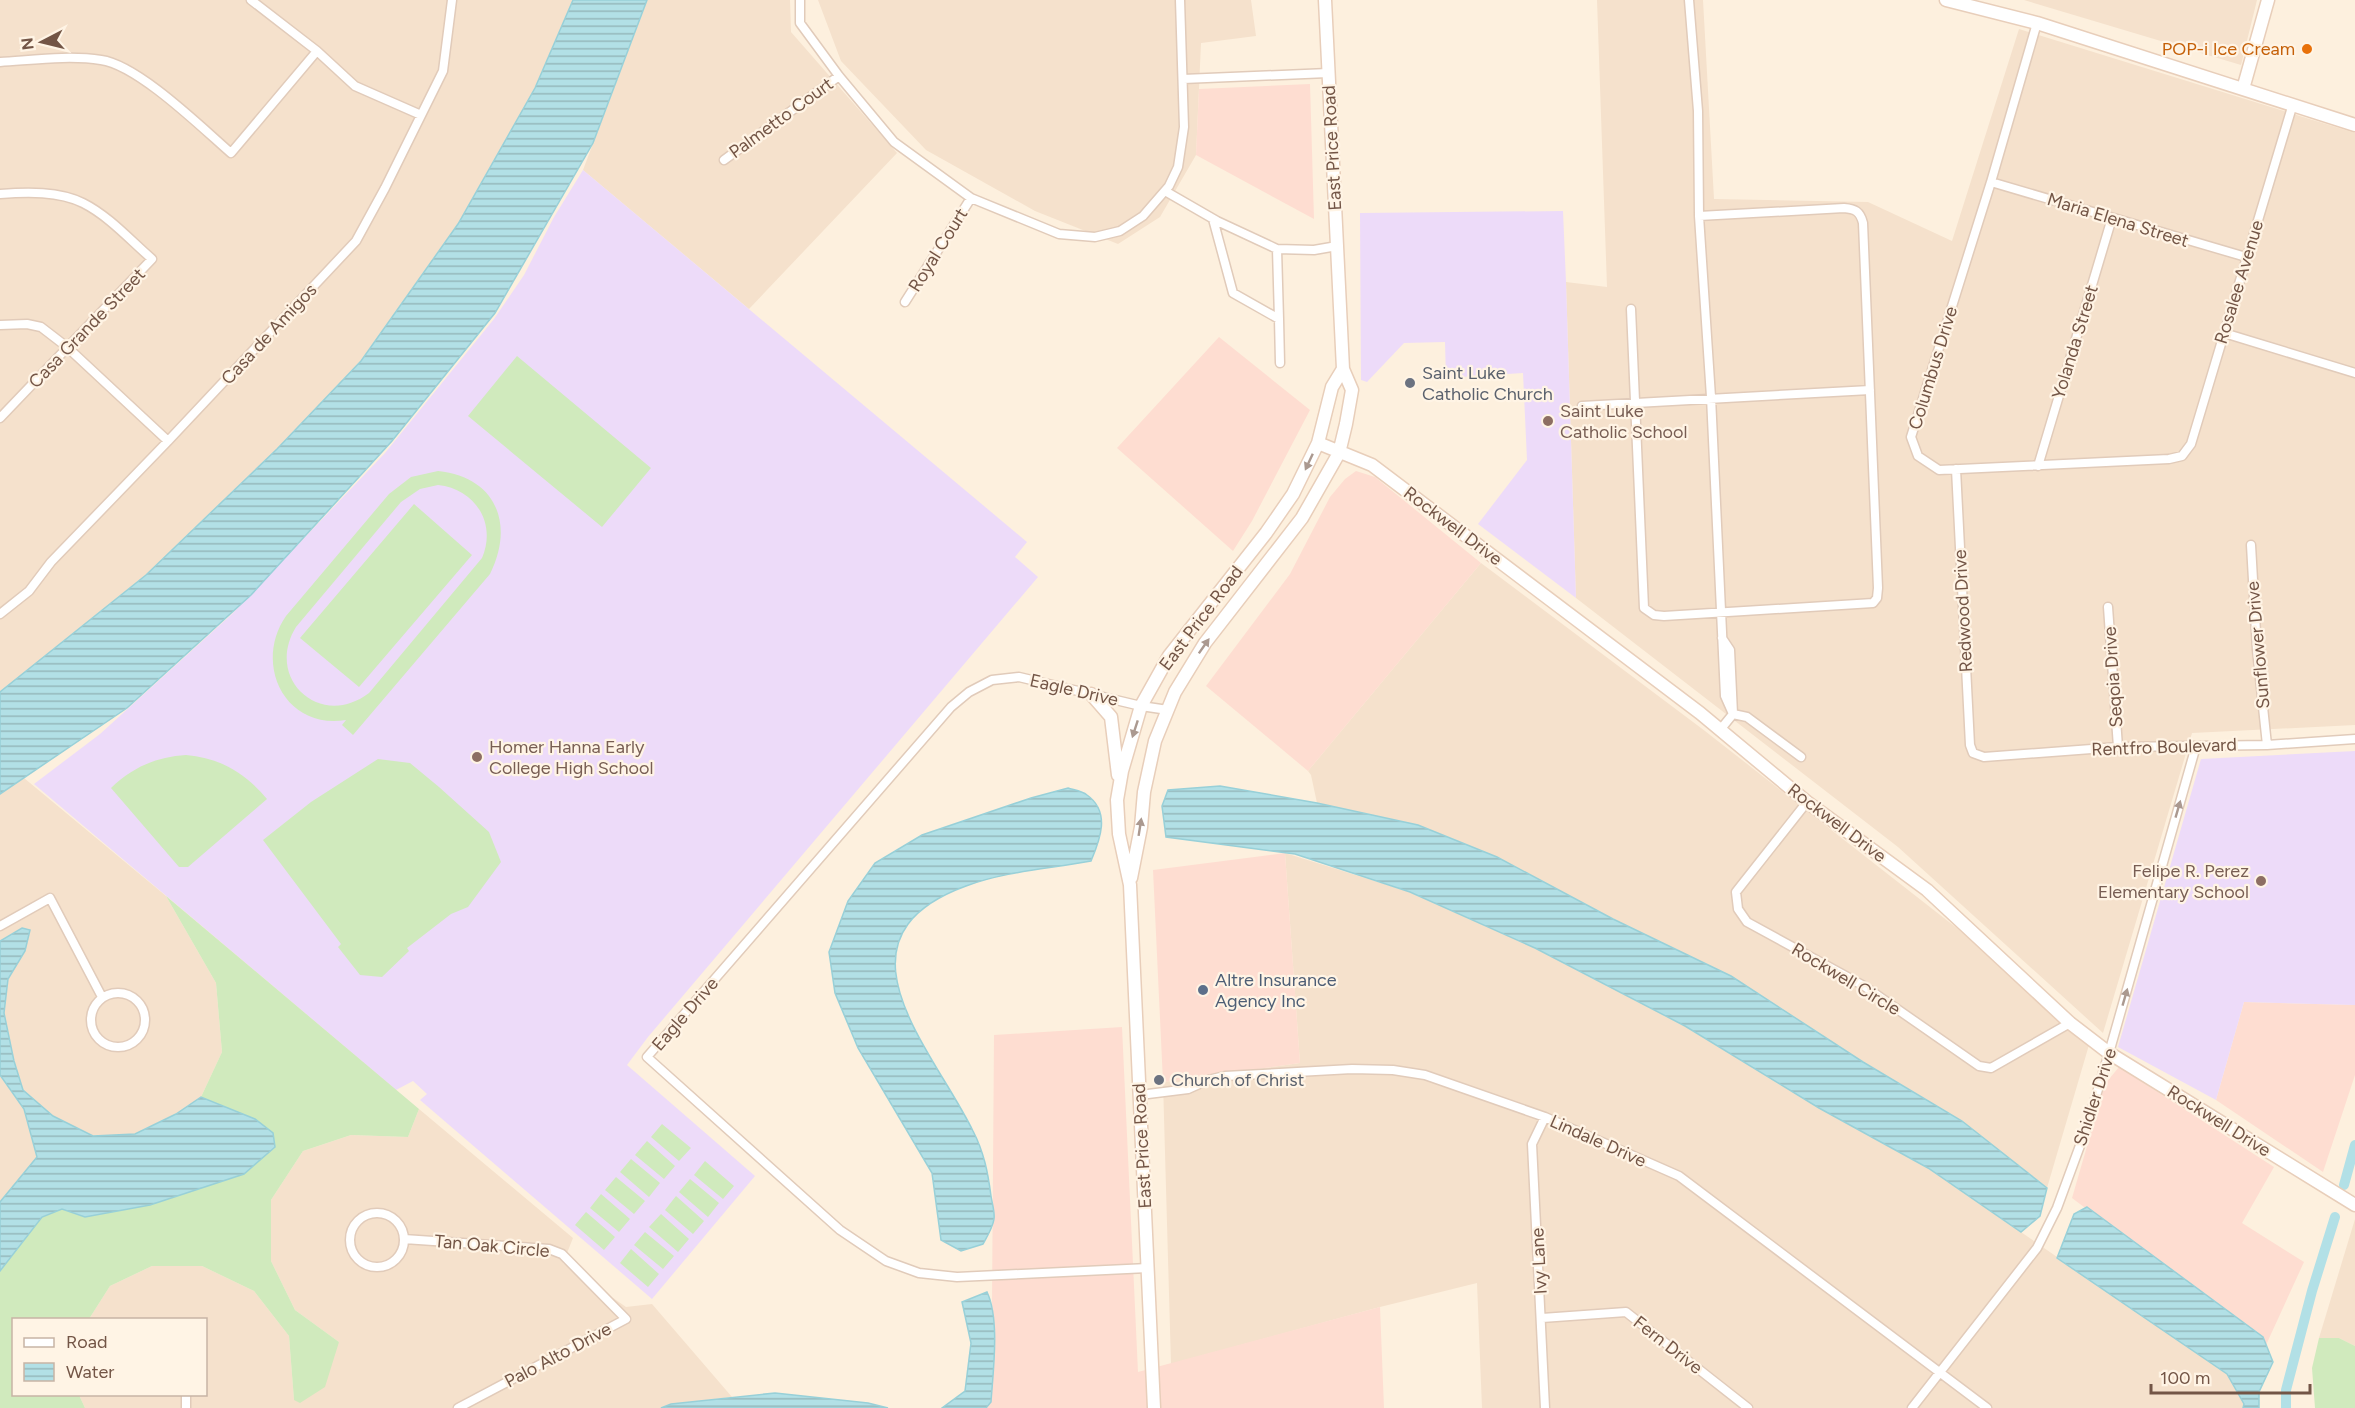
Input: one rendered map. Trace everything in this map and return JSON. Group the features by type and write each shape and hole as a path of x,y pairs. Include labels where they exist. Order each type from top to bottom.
{"main road":[{"name":"East Price Road","path":"1130,885 1147,775 1155,741 1175,692 1206,644 1302,518 1339,453 1346,424 1352,390 1343,369 1325,0"},
{"path":"1946,0 2037,23 2292,107 2355,125"},
{"path":"2243,89 2268,0"},
{"name":"East Price Road","path":"1154,1408 1130,885 1119,834 1117,800 1122,771 1142,706 1169,656 1293,494 1318,443 1332,387 1343,369"},
{"name":"Rockwell Drive","path":"1318,443 1372,465 1720,730 1807,802 1927,890 2070,1023 2109,1053 2355,1205"},
{"path":"1091,694 1111,717 1120,786"}],"street":[{"path":"251,0 317,51 355,86 421,115"},
{"name":"Casa de Amigos","path":"0,614 29,591 51,562 356,241 443,71 452,0"},
{"path":"800,0 801,23 838,76 894,142 971,198 1059,234 1095,237 1120,231 1143,216 1164,191 1178,167 1184,127 1180,0"},
{"path":"1689,0 1698,111 1700,216 1722,637 1730,650 1733,714 1720,730"},
{"name":"Columbus Drive","path":"2037,23 1911,436 1918,456 1939,470 2169,459 2182,456"},
{"path":"0,62 78,58 103,60 131,70 231,153 317,51"},
{"path":"1183,79 1328,73"},
{"name":"Palmetto Court","path":"724,160 838,76"},
{"name":"Rosalee Avenue","path":"2182,456 2191,444 2292,107"},
{"name":"Maria Elena Street","path":"1990,182 2246,257"},
{"path":"1164,191 1213,219 1277,249 1314,250 1337,246"},
{"name":"Casa Grande Street","path":"0,194 54,194 83,203 103,216 152,260 0,418"},
{"name":"Royal Court","path":"905,302 971,198"},
{"path":"1631,309 1644,608 1654,615 1664,616 1873,603 1877,598 1878,588 1863,223 1858,212 1844,208 1700,216"},
{"name":"Yolanda Street","path":"2038,466 2112,218"},
{"path":"1213,219 1233,293 1279,319"},
{"path":"1277,249 1280,363"},
{"path":"0,325 27,324 41,327 67,347 168,441"},
{"path":"2224,333 2355,373"},
{"path":"1582,406 1711,397 1870,390"},
{"name":"Redwood Drive","path":"1956,469 1970,745 1973,753"},
{"name":"Sunflower Drive","path":"2251,545 2257,650 2267,745"},
{"name":"Seqoia Drive","path":"2108,607 2118,747"},
{"name":"Eagle Drive","path":"1148,1268 957,1277 919,1273 886,1261 840,1230 648,1057 943,716 969,692 992,680 1019,677 1168,710"},
{"path":"1733,714 1747,717 1802,757"},
{"name":"Rentfro Boulevard","path":"1973,753 1984,757 2118,747 2267,745 2355,739"},
{"name":"Shidler Drive","path":"1911,1408 2037,1248 2049,1226 2085,1132 2196,746"},
{"name":"Rockwell Circle","path":"1807,802 1736,891 1738,909 1747,922 1864,986 1979,1066 1991,1068 2070,1023"},
{"path":"0,926 50,898 102,997"},
{"path":"119,992 136,999 142,1007 145,1025 135,1041 119,1047 102,1042 96,1036 90,1020 96,1003 102,997 119,992"},
{"name":"Lindale Drive","path":"1140,1095 1188,1089 1208,1080 1225,1076 1352,1069 1393,1070 1425,1075 1545,1117 1678,1176 1987,1408"},
{"name":"Ivy Lane","path":"1545,1117 1532,1144 1545,1408"},
{"path":"375,1213 391,1217 402,1230 404,1239 398,1256 392,1263 374,1267 357,1258 352,1251 350,1241 351,1233 360,1219 375,1213"},
{"name":"Tan Oak Circle","path":"404,1239 549,1250 562,1254 626,1319"},
{"name":"Fern Drive","path":"1542,1318 1626,1312 1748,1408"},
{"name":"Palo Alto Drive","path":"458,1408 626,1319"}],"shaded area":[{"path":"0,0 573,0 535,88 458,224 361,361 277,449 146,575 0,692"},
{"path":"647,0 790,0 791,32 897,153 749,309 583,170"},
{"path":"818,0 1251,0 1256,36 1201,43 1196,155 1160,217 1118,244 1035,211 926,150 841,61"},
{"path":"1597,0 1703,0 1714,199 1868,202 1952,241 2019,29 2355,133 2355,725 2192,733 2103,1033 1898,847 1576,598 1566,282 1607,287"},
{"path":"2024,0 2257,0 2241,65"},
{"path":"1310,84 1314,219 1196,155 1199,89"},
{"name":"Homer Hanna Early College High School","path":"583,170 1027,542 1015,557 1038,577 648,1037 627,1065 755,1176 652,1299 420,1100 427,1094 413,1081 396,1090 34,784 100,734 232,614 385,453 494,319 524,275 554,217"},
{"name":"Saint Luke Catholic School","path":"1563,211 1576,598 1478,524 1527,460 1523,373 1446,378 1445,342 1404,343 1367,382 1361,380 1360,213"},
{"path":"1219,337 1310,410 1252,521 1233,551 1117,448"},
{"path":"1356,471 1375,477 1481,563 1308,771 1206,686 1290,574 1330,497 1345,479"},
{"path":"1481,563 1705,731 1958,929 2089,1045 2047,1188 1962,1121 1613,919 1497,857 1418,825 1317,803 1311,775 1308,771"},
{"name":"Felipe R. Perez Elementary School","path":"2355,751 2355,1005 2244,1002 2216,1100 2118,1047 2201,759"},
{"path":"24,778 166,896 216,983 222,1052 201,1097 176,1114 135,1134 93,1136 53,1116 23,1090 4,1013 8,979 25,951 22,928 0,941 0,794"},
{"path":"1285,853 1410,892 1535,948 1685,1026 1819,1108 1928,1168 2227,1374 2244,1404 2243,1408 1482,1408 1477,1283 1171,1364 1163,1082 1300,1063"},
{"path":"1285,853 1300,1063 1163,1082 1153,870"},
{"path":"2244,1002 2355,1005 2355,1075 2323,1172 2216,1100"},
{"path":"1122,1027 1138,1372 1380,1307 1384,1408 986,1408 991,1402 994,1355 992,1303 994,1035"},
{"path":"2119,1067 2274,1167 2242,1223 2304,1262 2266,1345 2072,1198 2105,1084"},
{"path":"0,1075 24,1109 37,1157 0,1202"},
{"path":"419,1109 573,1238 563,1263 626,1307 652,1304 732,1397 671,1404 661,1408 85,1408 79,1396 207,1396 207,1318 90,1318 110,1286 152,1266 202,1266 254,1291 289,1336 294,1400 339,1342 295,1310 271,1261 271,1200 303,1151 351,1135 408,1137"},
{"path":"2355,1219 2355,1346 2339,1338 2319,1338"}],"green space":[{"path":"517,356 651,468 602,527 468,416"},
{"path":"438,471 458,475 474,483 487,493 495,506 500,521 501,538 490,574 353,735 342,725 346,720 325,720 306,715 292,704 281,690 274,673 273,654 277,635 286,616 389,494 411,477","holes":["438,485 463,493 480,510 487,532 482,558 369,693 351,703 333,706 316,702 302,693 292,680 287,664 288,646 296,627 401,502 420,489"]},
{"path":"414,504 472,555 359,687 300,638"},
{"path":"186,755 210,759 231,768 241,774 267,799 188,867 179,867 111,788 128,774 146,764"},
{"path":"378,759 410,763 439,787 489,832 501,862 468,907 451,914 407,948 409,951 382,977 360,975 338,947 341,944 263,840 311,802"},
{"path":"166,896 419,1109 408,1137 351,1135 303,1151 271,1200 271,1261 295,1310 339,1342 325,1387 300,1403 294,1400 289,1336 254,1291 202,1266 152,1266 110,1286 90,1318 12,1318 12,1396 79,1396 85,1408 0,1408 0,1271 42,1217 62,1209 85,1217 150,1205 216,1105 201,1097 222,1052 216,983"},
{"path":"662,1124 691,1148 679,1161 651,1137"},
{"path":"647,1141 675,1166 664,1179 635,1155"},
{"path":"631,1159 660,1183 649,1197 620,1172"},
{"path":"705,1161 734,1186 723,1199 694,1175"},
{"path":"616,1177 645,1201 634,1214 605,1190"},
{"path":"690,1179 719,1203 708,1217 679,1192"},
{"path":"601,1194 630,1219 619,1232 590,1208"},
{"path":"676,1196 704,1221 693,1234 665,1210"},
{"path":"586,1212 615,1237 604,1250 575,1225"},
{"path":"661,1214 689,1239 678,1252 649,1227"},
{"path":"645,1232 674,1256 663,1269 634,1245"},
{"path":"631,1249 659,1274 648,1287 620,1263"},
{"path":"2319,1338 2339,1338 2355,1346 2355,1408 2315,1408 2312,1368"}],"water":[{"path":"573,0 647,0 593,143 495,313 392,441 251,595 127,708 0,794 0,692 146,575 277,449 361,361 458,224 535,88"},
{"path":"1220,786 1317,803 1418,825 1497,857 1613,919 1731,976 1863,1062 1962,1121 2047,1188 2040,1216 2021,1232 1928,1168 1819,1108 1685,1026 1535,948 1410,892 1295,854 1166,837 1162,806 1168,790"},
{"path":"1068,788 1087,795 1099,810 1100,835 1091,861 981,881 966,886 924,908 902,935 895,965 901,997 916,1031 977,1139 983,1155 994,1219 983,1244 961,1251 941,1240 932,1173 858,1048 835,993 829,952 848,901 875,863 922,835 1031,798"},
{"path":"22,928 30,930 25,951 8,979 4,1013 23,1090 53,1116 93,1136 135,1134 176,1114 201,1097 255,1119 273,1133 275,1147 244,1174 150,1205 85,1217 62,1209 42,1217 0,1271 0,1202 37,1157 24,1109 0,1075 0,941"},
{"path":"2087,1207 2263,1337 2273,1362 2259,1392 2259,1408 2243,1408 2244,1404 2227,1374 2057,1258 2074,1214"},
{"path":"987,1292 995,1331 991,1402 986,1408 942,1408 965,1391 971,1343 962,1302"},
{"path":"775,1393 868,1403 888,1408 661,1408 671,1404"}],"waterway":[{"path":"2344,1185 2355,1145"},
{"path":"2286,1408 2286,1390 2312,1291 2335,1217"}],"place":[{"name":"POP-i Ice Cream","path":"2307,49"},
{"name":"Saint Luke Catholic Church","path":"1410,383"},
{"name":"Saint Luke Catholic School","path":"1548,421"},
{"name":"Homer Hanna Early College High School","path":"477,757"},
{"name":"Felipe R. Perez Elementary School","path":"2261,881"},
{"name":"Altre Insurance Agency Inc","path":"1203,990"},
{"name":"Church of Christ","path":"1159,1080"}]}
